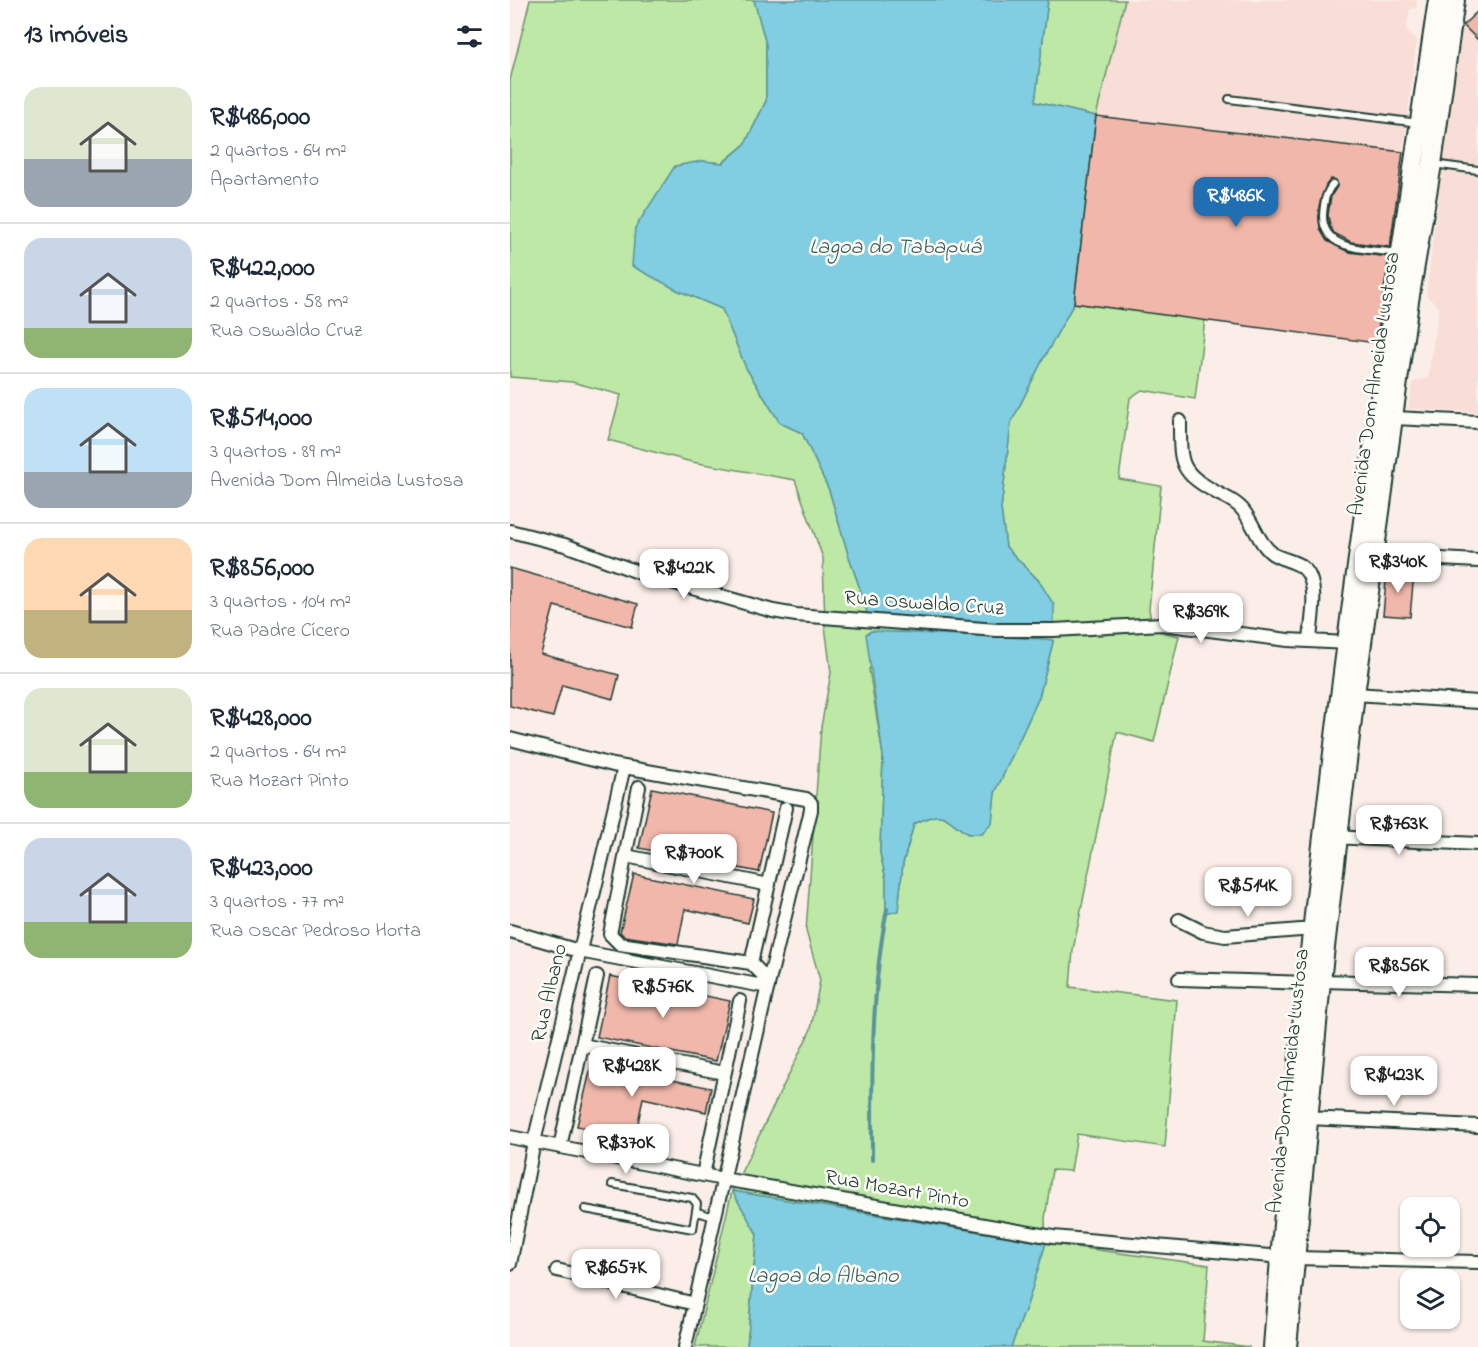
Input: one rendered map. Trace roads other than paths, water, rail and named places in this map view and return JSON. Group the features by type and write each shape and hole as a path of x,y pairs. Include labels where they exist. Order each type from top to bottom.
{"main road":[{"name":"Avenida Dom Almeida Lustosa","path":"1288,1258 1308,1118 1315,982 1313,929 1355,694 1366,554 1401,253 1429,124 1441,36 1438,0"},
{"name":"Avenida Dom Almeida Lustosa","path":"1441,36 1455,0"},
{"name":"Avenida Dom Almeida Lustosa","path":"1273,1347 1283,1310 1348,644 1394,418 1415,260 1432,164 1429,124"},
{"name":"Avenida Dom Almeida Lustosa","path":"1283,1310 1287,1347"}],"street":[{"path":"1394,418 1478,422"},
{"path":"1180,421 1180,452 1182,463 1188,474 1242,509 1265,546 1279,557 1298,563 1306,569 1313,590 1310,641"},
{"name":"Rua Oswaldo Cruz","path":"510,531 565,545 626,568 773,611 796,615 997,630 1054,630 1162,624 1348,644"},
{"path":"1366,554 1478,561"},
{"path":"1355,694 1478,702"},
{"path":"510,739 624,767 806,799 811,803 685,1347"},
{"name":"Rua Albano","path":"510,1264 534,1142 624,767"},
{"path":"639,787 610,934 613,939 620,944 751,963 768,984"},
{"path":"751,963 786,808"},
{"path":"1330,837 1478,844"},
{"path":"626,856 769,885"},
{"path":"1179,920 1203,932 1225,936 1313,929"},
{"path":"510,931 579,951 768,984"},
{"path":"560,1147 597,976"},
{"path":"1179,980 1478,985"},
{"path":"704,1175 740,1001"},
{"path":"582,1045 724,1073"},
{"path":"1308,1118 1478,1125"},
{"name":"Rua Mozart Pinto","path":"510,1137 723,1179 1053,1237 1288,1258 1478,1263"},
{"path":"557,1270 695,1304"}],"lane":[{"path":"1229,99 1429,124"},
{"path":"1432,164 1478,170"},
{"path":"1333,184 1327,191 1324,205 1324,227 1328,235 1335,241 1352,247 1401,253"},
{"path":"585,1209 693,1229 697,1204 692,1198 612,1184"},
{"path":"697,1212 714,1217"}],"water":[{"name":"Lagoa do Tabapuá","path":"754,0 1048,0 1035,102 1096,116 1074,303 1011,423 1001,509 1006,547 1039,581 1054,605 1054,626 867,615 829,490 802,433 780,423 746,368 722,309 677,290 632,266 635,228 675,166 702,161 723,163 745,144 766,101 766,44"},
{"path":"871,631 1053,640 1039,697 995,793 992,822 982,834 968,834 948,819 938,816 932,816 914,824 903,863 898,911 886,914 886,879 880,853 883,756 866,634"},
{"name":"Lagoa do Albano","path":"732,1191 1046,1243 1011,1347 747,1347 757,1234"}],"waterway":[{"path":"872,1160 875,1002 887,909"}]}
